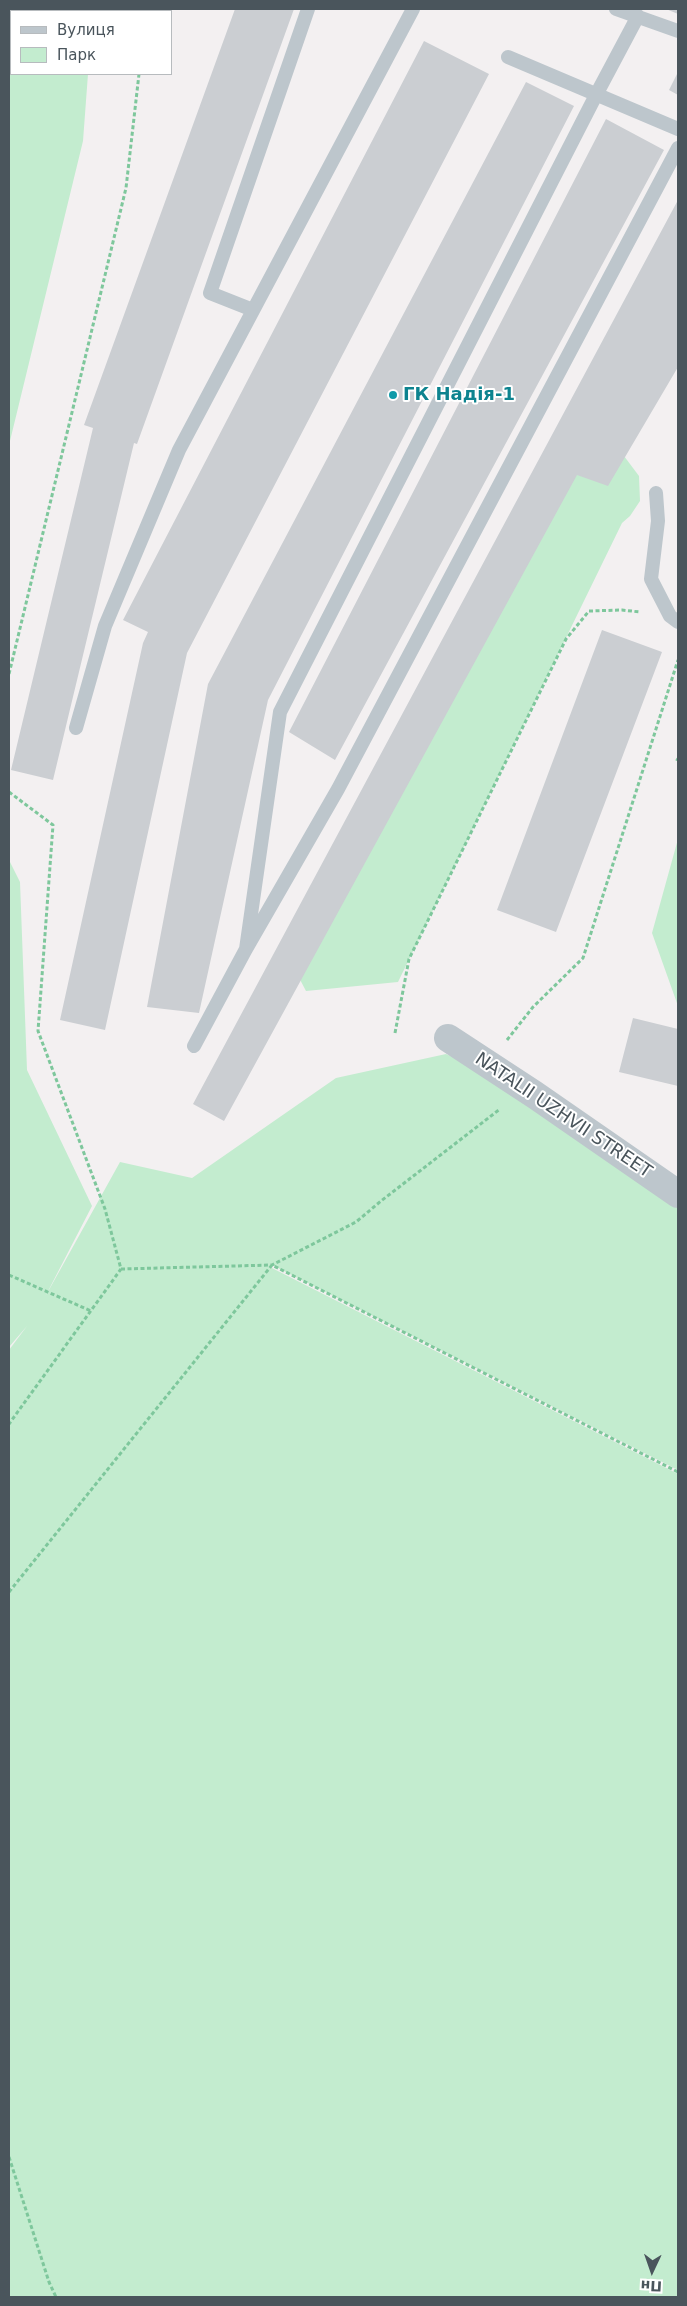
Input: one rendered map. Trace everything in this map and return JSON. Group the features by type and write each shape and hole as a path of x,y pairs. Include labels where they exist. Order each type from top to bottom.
{"street":[{"name":"NATALII UZHVII STREET","path":"448,1038 526,1089 678,1194"}],"lane":[{"path":"253,310 210,293 308,9"},
{"path":"76,728 105,626 179,450 413,9"},
{"path":"616,9 678,31"},
{"path":"246,949 280,712 638,16"},
{"path":"508,57 678,129"},
{"path":"194,1046 246,949 338,789 678,148"},
{"path":"656,493 658,521 650,579 674,619"}],"path":[{"path":"9,674 126,188 139,75"},
{"path":"395,1033 409,959 566,639 589,611 622,610 674,619"},
{"path":"508,1038 533,1008 583,958 678,660"},
{"path":"9,792 53,825 38,1031 105,1209 120,1269 9,1424"},
{"path":"120,1269 272,1264 356,1222 380,1201 526,1089"},
{"path":"272,1264 678,1472"},
{"path":"9,1592 272,1264"},
{"path":"9,1275 90,1311"},
{"path":"9,2157 49,2282 56,2297"}],"green space":[{"path":"9,9 93,9 10,10 10,75 88,75 83,141 9,445"},
{"path":"624,456 639,476 640,501 630,516 622,523 398,982 306,991 296,972 568,466"},
{"path":"678,839 678,1006 652,933"},
{"path":"9,860 20,882 27,1070 92,1206 45,1297 120,1162 192,1178 336,1078 446,1054 535,1095 678,1197 678,1470 272,1265 270,1267 678,1474 678,2297 9,2297 9,1592 22,1575 9,1591 9,1350 27,1326 9,1347"}],"building":[{"path":"235,9 294,9 137,444 134,443 53,780 11,770 93,428 84,425"},
{"path":"666,9 678,9 678,14"},
{"path":"424,41 489,74 187,653 105,1030 60,1020 143,643 148,632 123,620"},
{"path":"678,72 678,95 669,90"},
{"name":"ГК Надія-1","path":"526,82 574,106 268,700 199,1013 147,1007 208,684"},
{"path":"606,119 664,150 335,760 289,732"},
{"path":"678,200 678,367 608,486 577,475 224,1121 193,1104"},
{"path":"602,630 662,652 556,932 497,910"},
{"path":"633,1018 678,1029 678,1086 619,1072"}],"place":[{"name":"ГК Надія-1","path":"393,395"}]}
